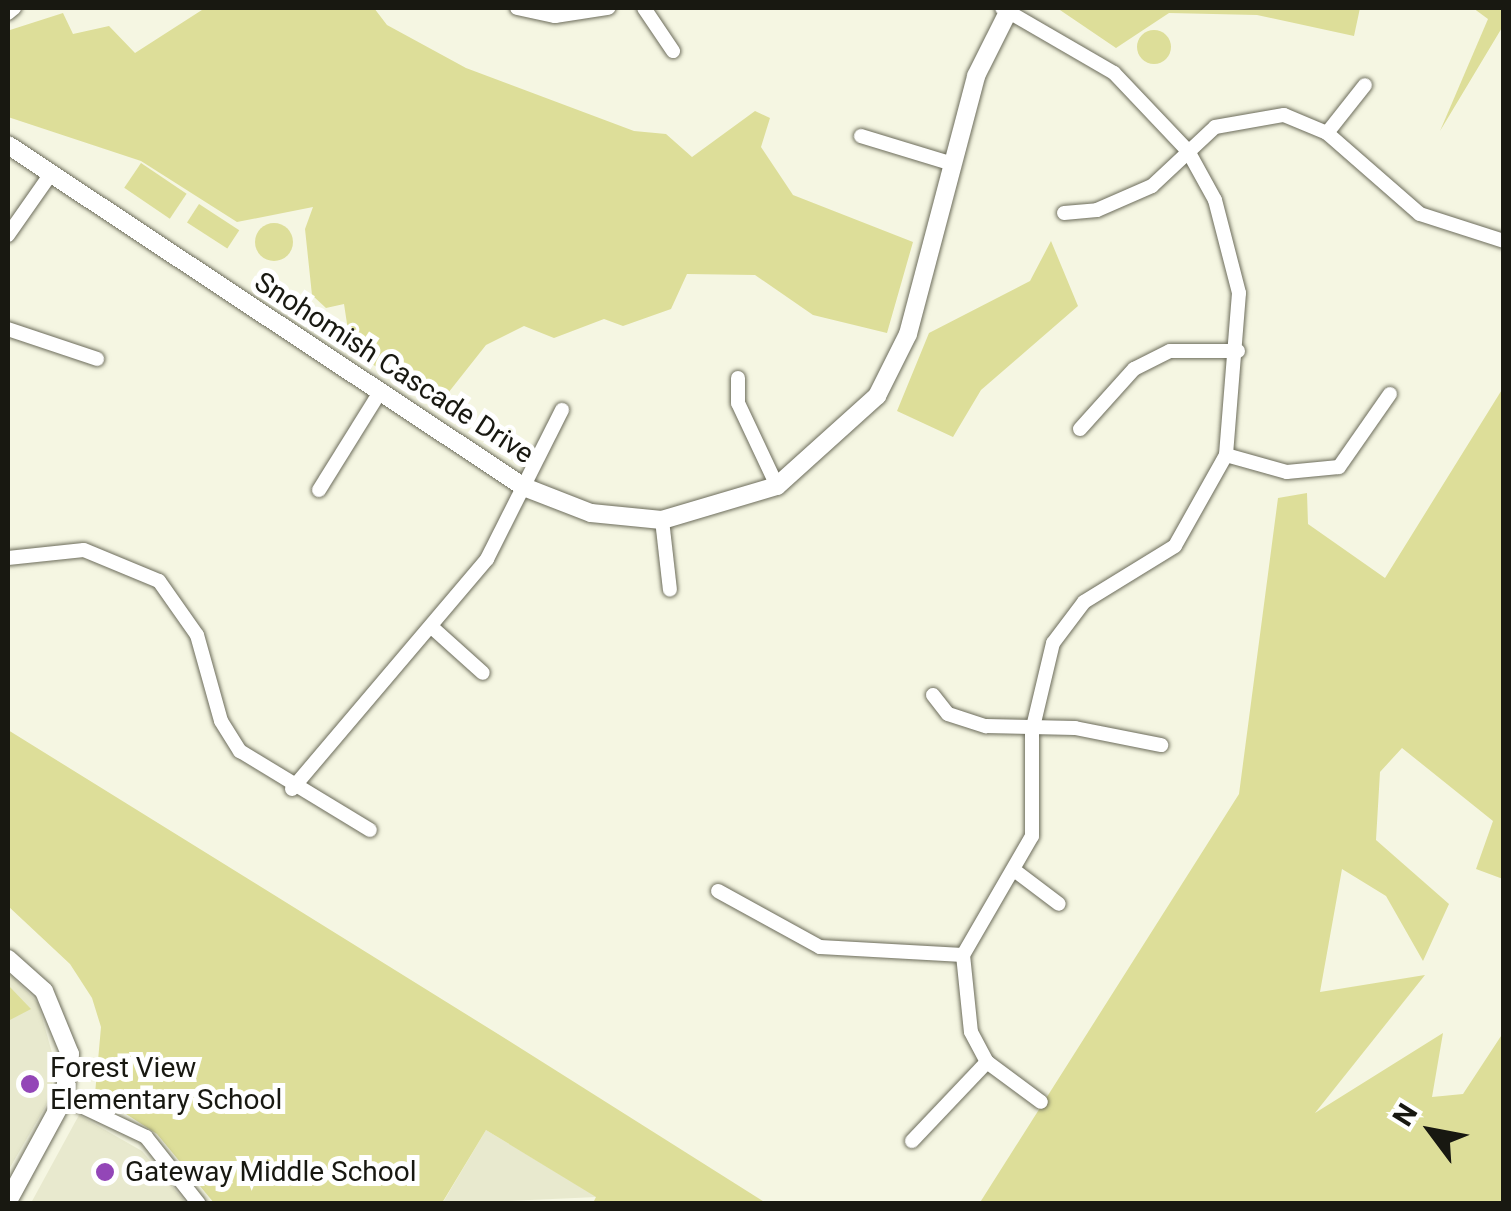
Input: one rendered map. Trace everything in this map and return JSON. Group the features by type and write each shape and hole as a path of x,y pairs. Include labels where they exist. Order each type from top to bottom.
{"street":[{"path":"8,13 14,8"},
{"path":"517,8 555,16 608,8"},
{"path":"644,8 673,51"},
{"path":"1006,9 1114,74 1188,151 1231,250 1238,350 1226,456 1175,546 1084,602 1053,643 1032,731 1036,803 1018,873 963,955 971,1032 987,1062 1042,1102"},
{"name":"Snohomish Cascade Drive","path":"8,145 524,487 591,513 662,520 777,486 857,422 893,368 946,162 1006,9"},
{"path":"1328,133 1365,85"},
{"path":"1064,213 1096,210 1152,186 1215,127 1250,115 1284,116 1328,133 1420,214 1504,241"},
{"path":"861,136 946,162"},
{"path":"8,235 50,175"},
{"path":"8,329 97,359"},
{"path":"1080,429 1134,368 1170,351 1238,350"},
{"path":"738,378 738,403 777,486"},
{"path":"318,490 380,392"},
{"path":"1226,456 1286,472 1339,467 1390,394"},
{"path":"292,790 321,746 435,630 524,487 562,410"},
{"path":"662,520 670,590"},
{"path":"8,558 84,550 159,581 198,635 221,722 259,770 370,830"},
{"path":"435,630 484,673"},
{"path":"933,695 948,714 1032,731 1107,731 1160,745"},
{"path":"1018,873 1059,904"},
{"path":"718,890 820,947 963,955"},
{"path":"8,959 62,1019 70,1054 64,1098 8,1202"},
{"path":"912,1141 987,1062"},
{"path":"64,1098 146,1137 199,1204"}],"shaded area":[{"name":"Forest View Elementary School","path":"8,972 38,1003 56,1067 48,1102 8,1171"},
{"name":"Gateway Middle School","path":"79,1115 142,1151 186,1203 31,1203"},
{"name":"Gateway Middle School","path":"486,1130 597,1197 442,1204"}],"green space":[{"path":"205,8 374,8 387,25 466,68 634,131 666,134 692,157 755,111 770,118 761,147 793,195 913,242 887,333 813,315 755,275 687,274 671,309 623,326 604,319 554,338 524,326 486,345 437,407 351,350 344,304 326,308 312,295 305,229 313,207 237,222 141,161 8,117 10,30 63,13 73,34 109,26 135,53"},
{"path":"1057,8 1360,8 1354,36 1257,15 1169,13 1116,48"},
{"path":"1473,8 1503,8 1503,26 1440,131 1488,19"},
{"path":"1154,30 1166,35 1171,47 1166,59 1154,64 1142,59 1137,47 1142,35"},
{"path":"141,163 187,194 170,219 124,188"},
{"path":"199,204 239,230 227,249 187,222"},
{"path":"274,223 287,229 293,242 287,255 274,261 261,255 255,242 261,229"},
{"path":"1051,241 1078,306 981,390 953,437 897,411 929,333 1030,281"},
{"path":"1503,388 1503,879 1476,869 1493,821 1402,748 1380,772 1376,840 1449,904 1423,961 1386,896 1342,869 1320,992 1425,975 1315,1113 1443,1033 1432,1097 1463,1094 1503,1033 1503,1203 979,1204 1239,794 1278,498 1307,493 1308,524 1385,578"},
{"path":"8,730 766,1203 593,1203 596,1197 486,1130 442,1203 214,1203 157,1134 95,1094 101,1027 92,998 70,964 8,906"},
{"path":"8,985 31,1009 8,1021"}],"place":[{"name":"Forest View Elementary School","path":"30,1084"},
{"name":"Gateway Middle School","path":"105,1172"}]}
